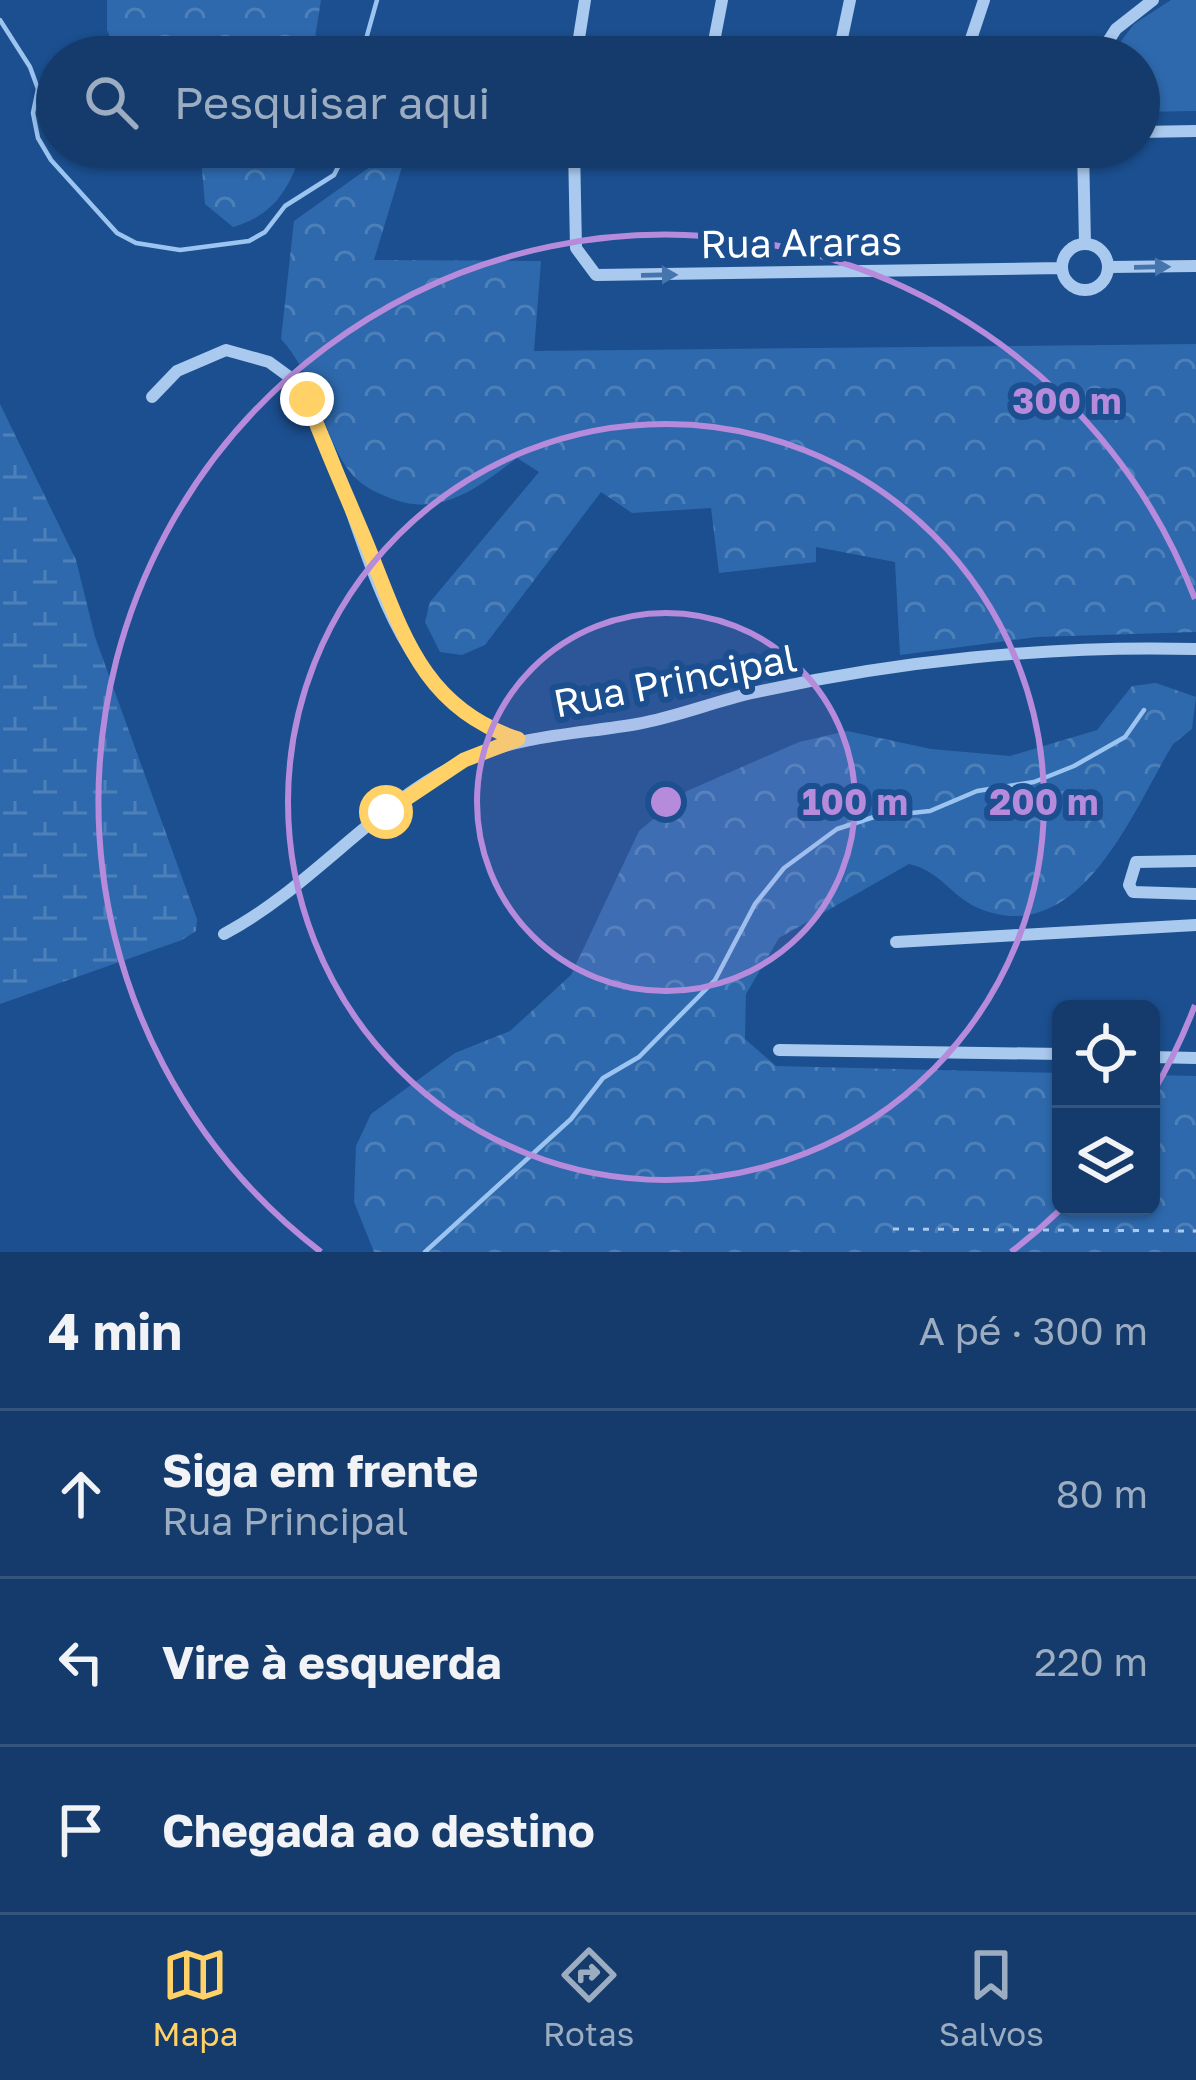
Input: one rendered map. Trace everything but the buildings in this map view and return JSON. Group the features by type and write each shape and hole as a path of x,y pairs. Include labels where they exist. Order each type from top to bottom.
{"street":[{"path":"579,36 585,0"},
{"path":"715,36 722,0"},
{"path":"842,36 850,0"},
{"path":"972,36 984,0"},
{"path":"1111,36 1153,0"},
{"path":"1160,132 1196,131"},
{"name":"Rua Araras","path":"574,168 574,228 585,267 610,276 1061,268"},
{"path":"1083,168 1085,244"},
{"path":"1085,244 1104,254 1108,267 1103,283 1089,291 1067,283 1061,268 1071,248 1085,244"},
{"path":"1108,267 1196,266"},
{"path":"152,397 177,371 226,350 269,362 295,380 402,636 453,705 476,723 518,739"},
{"name":"Rua Principal","path":"224,934 313,874 386,812 439,776 518,739 637,724 753,693 901,669 1073,651 1196,649"},
{"path":"1196,860 1139,861 1129,885 1133,892 1196,894"},
{"path":"896,942 1196,925"},
{"path":"778,1050 1052,1054"},
{"path":"1160,1057 1196,1058"}],"path":[{"path":"893,1229 1196,1231"}],"green space":[{"path":"107,0 321,0 315,36 110,36"},
{"path":"1171,0 1196,0 1196,111 1160,112 1160,36 1125,36 1134,24"},
{"path":"202,168 295,168 279,198 248,222 233,227 205,204"},
{"path":"368,168 402,168 374,260 541,261 534,351 1196,344 1196,632 1037,637 900,655 895,562 816,547 816,562 719,573 711,508 632,513 601,492 485,645 462,655 440,652 425,622 430,602 539,472 517,458 456,498 422,505 372,490 356,478 335,446 301,367 281,339 294,221"},
{"path":"0,404 76,560 95,637 197,919 196,931 182,940 0,1004"},
{"path":"1156,683 1196,697 1192,729 1173,744 1121,836 1074,892 1046,910 1014,916 978,908 929,872 909,864 779,938 746,994 745,1039 776,1066 1052,1073 1052,1216 1160,1216 1160,1075 1196,1076 1196,1252 374,1252 354,1202 356,1146 371,1114 455,1053 510,1031 571,975 639,831 687,791 799,742 847,731 931,749 1010,756 1097,730 1132,686"}],"waterway":[{"path":"367,36 377,0"},
{"path":"0,20 36,84"},
{"path":"36,99 36,128"},
{"path":"58,168 117,233 136,243 180,250 249,241 265,232 285,206 334,175 338,168"},
{"path":"425,1252 571,1119 603,1078 639,1057 715,980 755,904 784,868 837,829 874,817 930,811 977,791 1034,782 1074,766 1125,737 1144,710"}],"route":[{"path":"307,399 402,636 453,705 476,723 518,739 464,760 386,812"}]}
